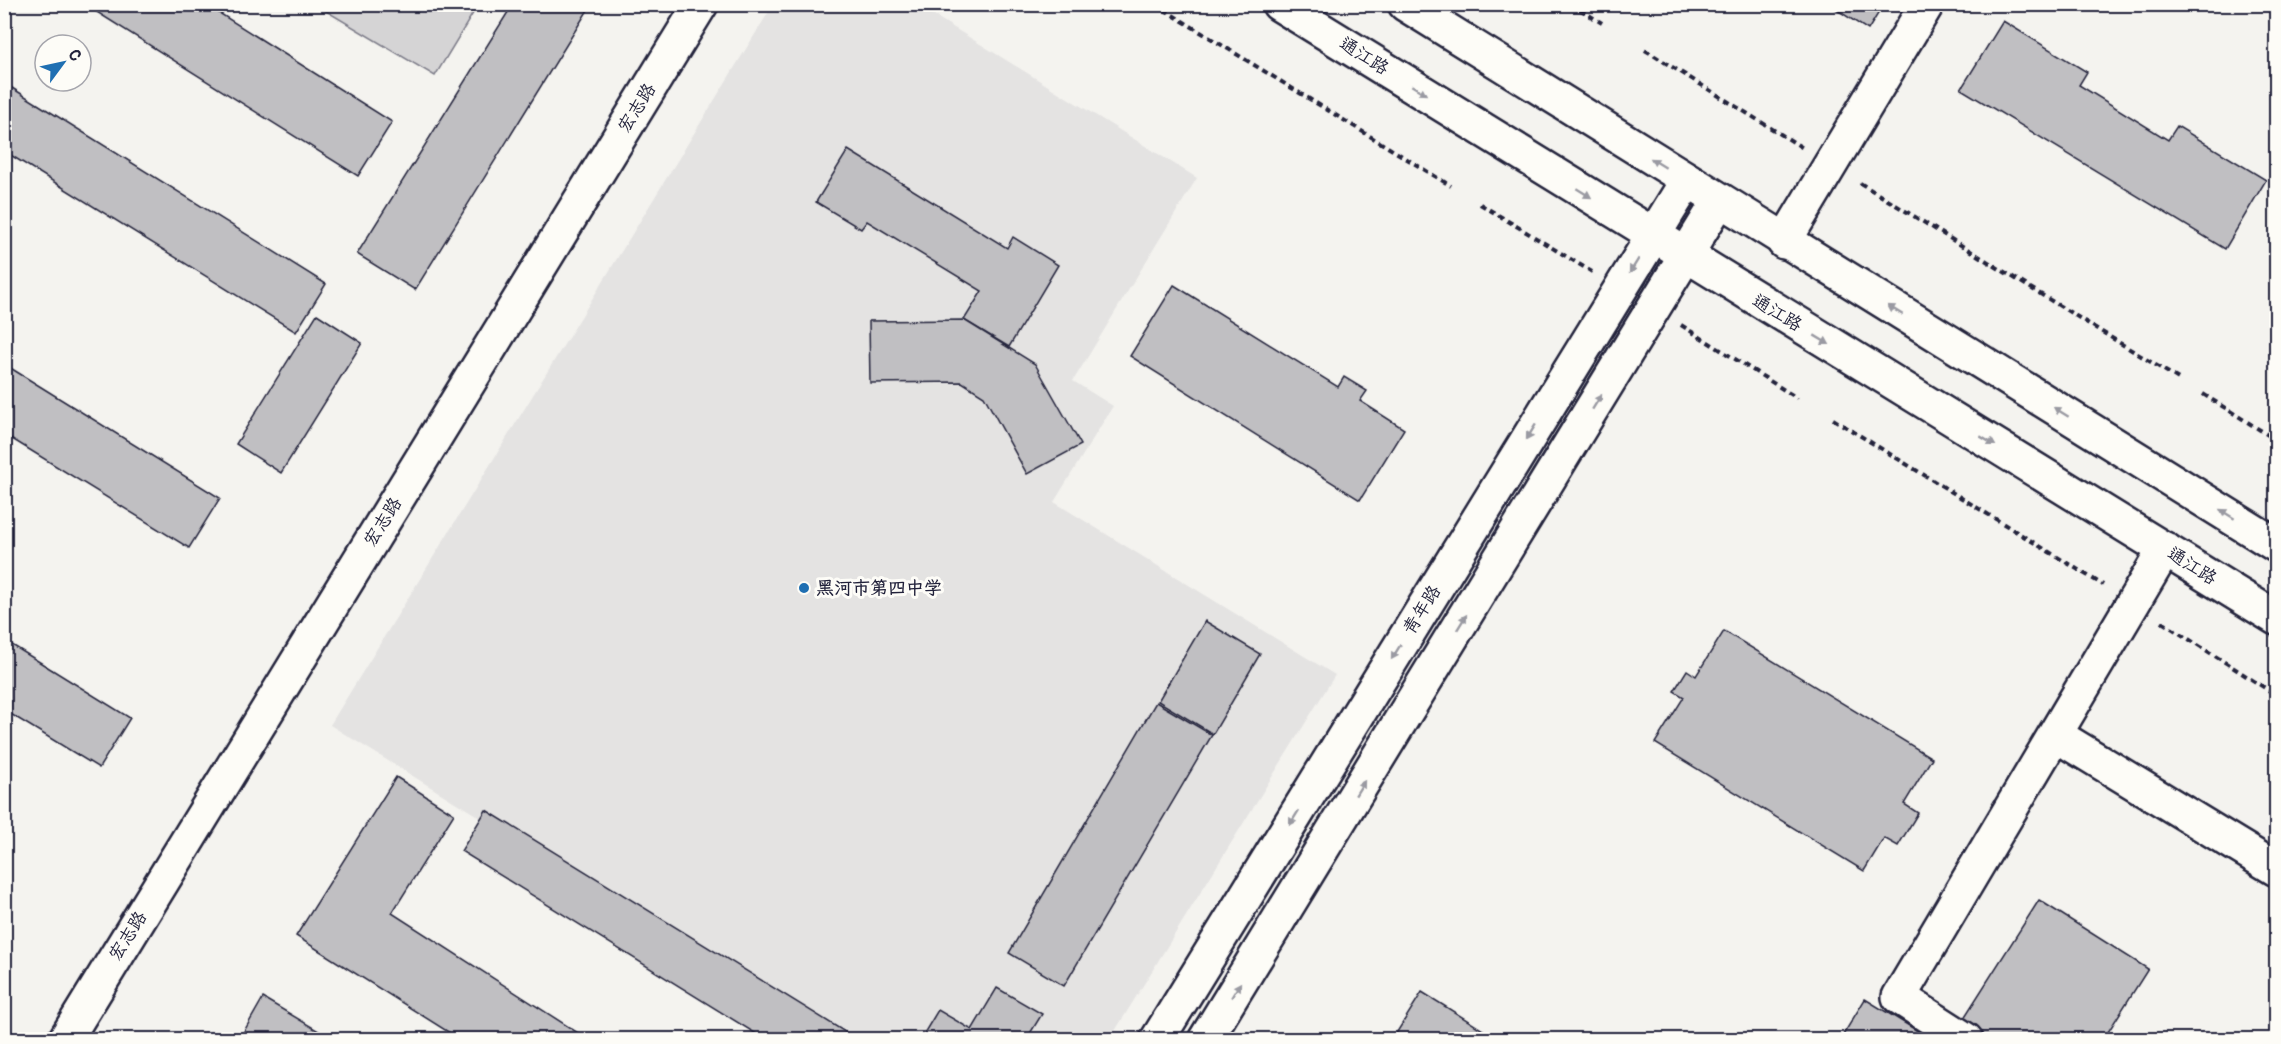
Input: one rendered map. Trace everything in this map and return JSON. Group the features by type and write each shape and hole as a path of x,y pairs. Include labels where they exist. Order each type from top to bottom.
{"street":[{"name":"宏志路","path":"65,1040 701,4"},
{"name":"通江路","path":"1280,4 1653,236 2277,618"},
{"path":"1405,4 1784,242 2277,545"},
{"path":"1784,242 1927,4"},
{"name":"青年路","path":"1157,1040 1687,181"},
{"path":"1205,1040 1719,201"},
{"path":"1966,1040 1899,997 2165,549"},
{"path":"2056,735 2277,869"}],"path":[{"path":"1155,4 1451,186"},
{"path":"1571,4 1602,24"},
{"path":"1645,50 1812,153"},
{"path":"1859,182 2180,380"},
{"path":"2203,394 2277,440"},
{"path":"1833,419 2107,588"},
{"path":"2160,621 2277,695"}],"shaded area":[{"path":"316,5 478,5 435,76"},
{"name":"黑河市第四中学","path":"773,5 917,5 1197,178 1073,381 1113,406 1054,502 1335,675 1110,1039 839,1039 330,725"}],"building":[{"path":"84,4 205,4 392,122 358,176"},
{"path":"513,4 591,5 415,290 357,254"},
{"path":"1828,4 1884,4 1868,30"},
{"path":"2003,21 2087,72 2079,85 2168,140 2177,126 2266,180 2225,249 1961,89"},
{"path":"4,83 326,284 296,332 4,151"},
{"path":"848,150 1007,248 1013,237 1058,265 1009,347 964,320 982,291 867,221 861,229 816,202"},
{"path":"1174,285 1338,387 1344,377 1367,391 1360,401 1404,429 1360,500 1130,356"},
{"path":"317,314 362,343 281,473 236,444"},
{"path":"964,320 1035,364 1081,445 1027,474 984,396 962,382 870,383 869,321"},
{"path":"4,364 220,498 189,548 4,434"},
{"path":"1205,621 1260,654 1213,734 1158,701"},
{"path":"1724,631 1932,758 1904,804 1918,813 1898,846 1884,838 1864,871 1655,743 1684,697 1674,691 1687,670 1696,676"},
{"path":"4,640 130,718 99,768 4,710"},
{"path":"1156,702 1212,735 1064,986 1009,953"},
{"path":"396,777 454,814 392,913 589,1040 461,1040 296,936"},
{"path":"486,810 858,1040 766,1040 461,851"},
{"path":"2039,900 2148,969 2103,1040 1991,1040 1962,1021"},
{"path":"997,988 1042,1014 1026,1040 920,1040 938,1010 972,1030"},
{"path":"1422,992 1499,1040 1392,1040"},
{"path":"263,998 322,1033 318,1040 239,1040"},
{"path":"1865,999 1929,1038 1928,1040 1840,1040"}],"place":[{"name":"黑河市第四中学","path":"804,588"}]}
